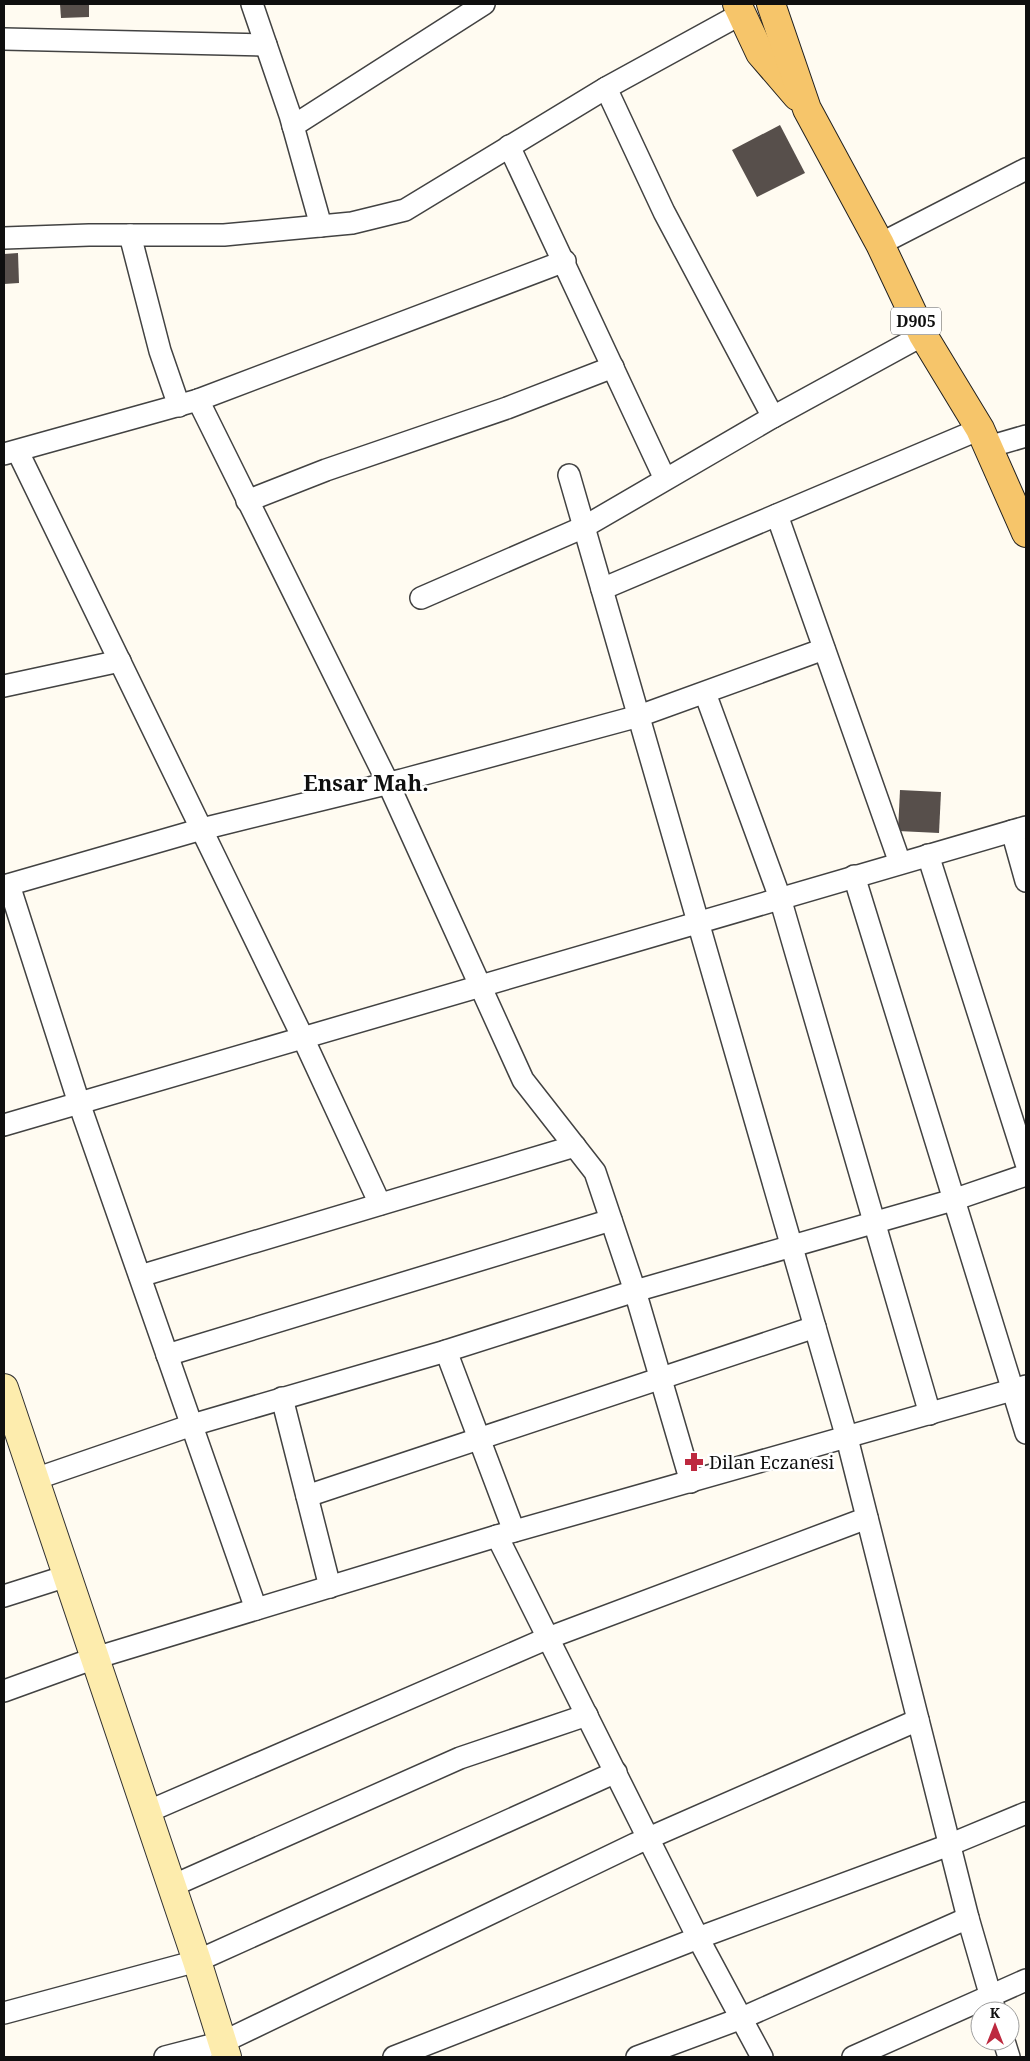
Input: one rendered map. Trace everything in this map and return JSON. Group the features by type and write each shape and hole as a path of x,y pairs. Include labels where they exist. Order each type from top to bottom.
{"main road":[{"name":"D905","path":"771,4 807,108 880,244 923,335 984,438 1026,533"},
{"name":"D905","path":"739,9 760,53 807,108"}],"street":[{"path":"252,4 293,126 321,226"},
{"path":"293,126 484,4"},
{"path":"4,238 224,235 352,223 405,210 739,9"},
{"path":"4,39 266,45"},
{"path":"606,88 664,212 773,417"},
{"path":"509,146 565,261 665,478"},
{"path":"880,244 1026,169"},
{"path":"130,235 160,351 188,403 248,501 388,784 523,1080 595,1172 634,1291 691,1482"},
{"path":"380,1204 303,1038 120,661 11,453 188,403 565,261"},
{"path":"421,598 584,527 665,478 923,335"},
{"path":"248,501 326,470 507,408 613,367"},
{"path":"602,589 777,515 984,438 1026,436"},
{"path":"569,476 848,1438 949,1845 992,2001"},
{"path":"777,515 900,863"},
{"path":"256,1609 79,1103 7,885 202,829 388,784 639,716 824,649"},
{"path":"4,686 120,661"},
{"path":"704,693 780,898 930,1414"},
{"path":"4,1125 1019,829 1026,880"},
{"path":"928,855 1026,1163"},
{"path":"854,876 953,1200 1020,1388 1026,1433"},
{"path":"140,1276 575,1146"},
{"path":"34,1479 192,1425 446,1351 634,1291 874,1224 953,1200 1026,1174"},
{"path":"167,1355 611,1220"},
{"path":"307,1496 815,1327"},
{"path":"446,1351 479,1438 505,1534 548,1638 698,1938 762,2057"},
{"path":"4,1388 12,1437 34,1479 197,1960 225,2050"},
{"path":"4,1691 95,1658 505,1534 1020,1388"},
{"path":"282,1398 330,1587"},
{"path":"147,1812 548,1638 867,1518"},
{"path":"4,1596 67,1576"},
{"path":"172,1886 460,1758 587,1715"},
{"path":"165,2057 225,2050 649,1838 918,1720"},
{"path":"4,2013 197,1960 616,1772"},
{"path":"394,2057 698,1938 949,1845 1026,1813"},
{"path":"637,2057 742,2018 968,1918"},
{"path":"997,2001 1026,1980"},
{"path":"853,2057 970,2013"}],"building":[{"path":"60,4 89,4 89,17 61,18"},
{"path":"780,125 805,173 757,197 732,150"},
{"path":"18,253 19,283 4,284 4,254"},
{"path":"900,790 941,792 939,833 898,831"}],"place":[{"name":"Dilan Eczanesi","path":"694,1462"}],"district":[{"name":"Ensar Mah.","path":"366,782"}]}
